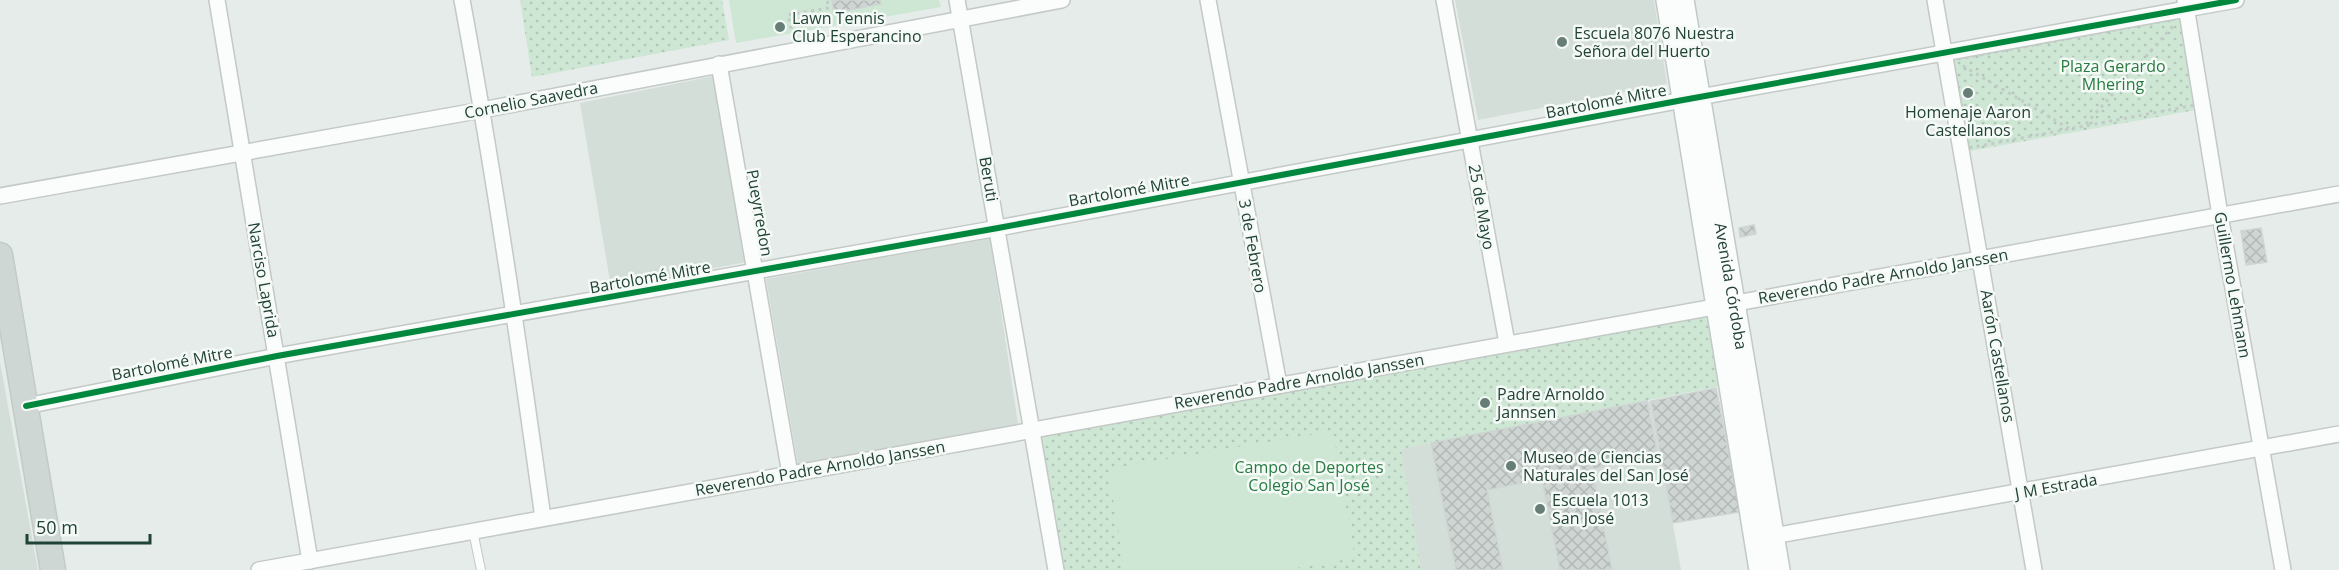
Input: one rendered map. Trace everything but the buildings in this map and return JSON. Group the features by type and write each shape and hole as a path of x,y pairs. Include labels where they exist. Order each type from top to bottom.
{"main road":[{"name":"Avenida Córdoba","path":"1667,0 1691,99 1726,304 1779,570"},
{"name":"Avenida Córdoba","path":"1683,0 1691,99"},
{"path":"0,255 53,570"},
{"name":"Avenida Córdoba","path":"1726,304 1760,570"}],"street":[{"name":"Narciso Laprida","path":"217,0 310,561"},
{"path":"462,0 515,315 543,518"},
{"name":"Beruti","path":"957,0 1056,570"},
{"name":"Cornelio Saavedra","path":"0,196 482,110 1062,0"},
{"name":"3 de Febrero","path":"1208,0 1279,385"},
{"name":"25 de Mayo","path":"1444,0 1507,344"},
{"name":"Aarón Castellanos","path":"1935,0 1949,57 2034,570"},
{"name":"Bartolomé Mitre","path":"26,406 277,357 998,228 1691,99 1949,57 2236,0"},
{"name":"Guillermo Lehmann","path":"2184,9 2283,570"},
{"name":"Pueyrredon","path":"719,64 790,474"},
{"name":"Reverendo Padre Arnoldo Janssen","path":"258,570 2339,194"},
{"name":"J M Estrada","path":"1773,536 2339,434"}],"lane":[{"path":"473,531 481,570"}],"path":[{"path":"796,49 788,15 829,8 827,0"},
{"path":"1949,57 2184,9"},
{"path":"1949,57 1969,148 2195,105 2184,9"},
{"path":"2084,126 2184,9"},
{"path":"1949,57 2070,129"}],"shaded area":[{"name":"Escuela 8076 Nuestra Señora del Huerto","path":"1455,0 1654,0 1667,84 1478,120"},
{"path":"714,76 747,262 611,287 580,103"},
{"path":"990,238 1018,424 798,465 766,279"},
{"path":"0,362 38,570 0,570"},
{"name":"Escuela 1013 San José","path":"1651,401 1681,570 1421,570 1400,449"}],"green space":[{"path":"520,0 722,0 729,40 532,77"},
{"name":"Lawn Tennis Club Esperancino","path":"729,0 939,0 941,7 736,43"},
{"name":"Plaza Gerardo Mhering","path":"2185,12 2201,109 1965,152 1948,56"},
{"name":"Campo de Deportes Colegio San José","path":"1706,308 1719,386 1401,449 1421,570 1056,570 1031,430"},
{"path":"1333,431 1355,558 1284,570 1125,570 1108,469"}],"cycle path":[{"path":"26,406 277,356 998,228 1683,100 2236,0"}],"place":[{"name":"Lawn Tennis Club Esperancino","path":"780,27"},
{"name":"Escuela 8076 Nuestra Señora del Huerto","path":"1562,42"},
{"name":"Homenaje Aaron Castellanos","path":"1968,93"},
{"name":"Padre Arnoldo Jannsen","path":"1485,403"},
{"name":"Museo de Ciencias Naturales del San José","path":"1511,466"},
{"name":"Escuela 1013 San José","path":"1540,509"}]}
